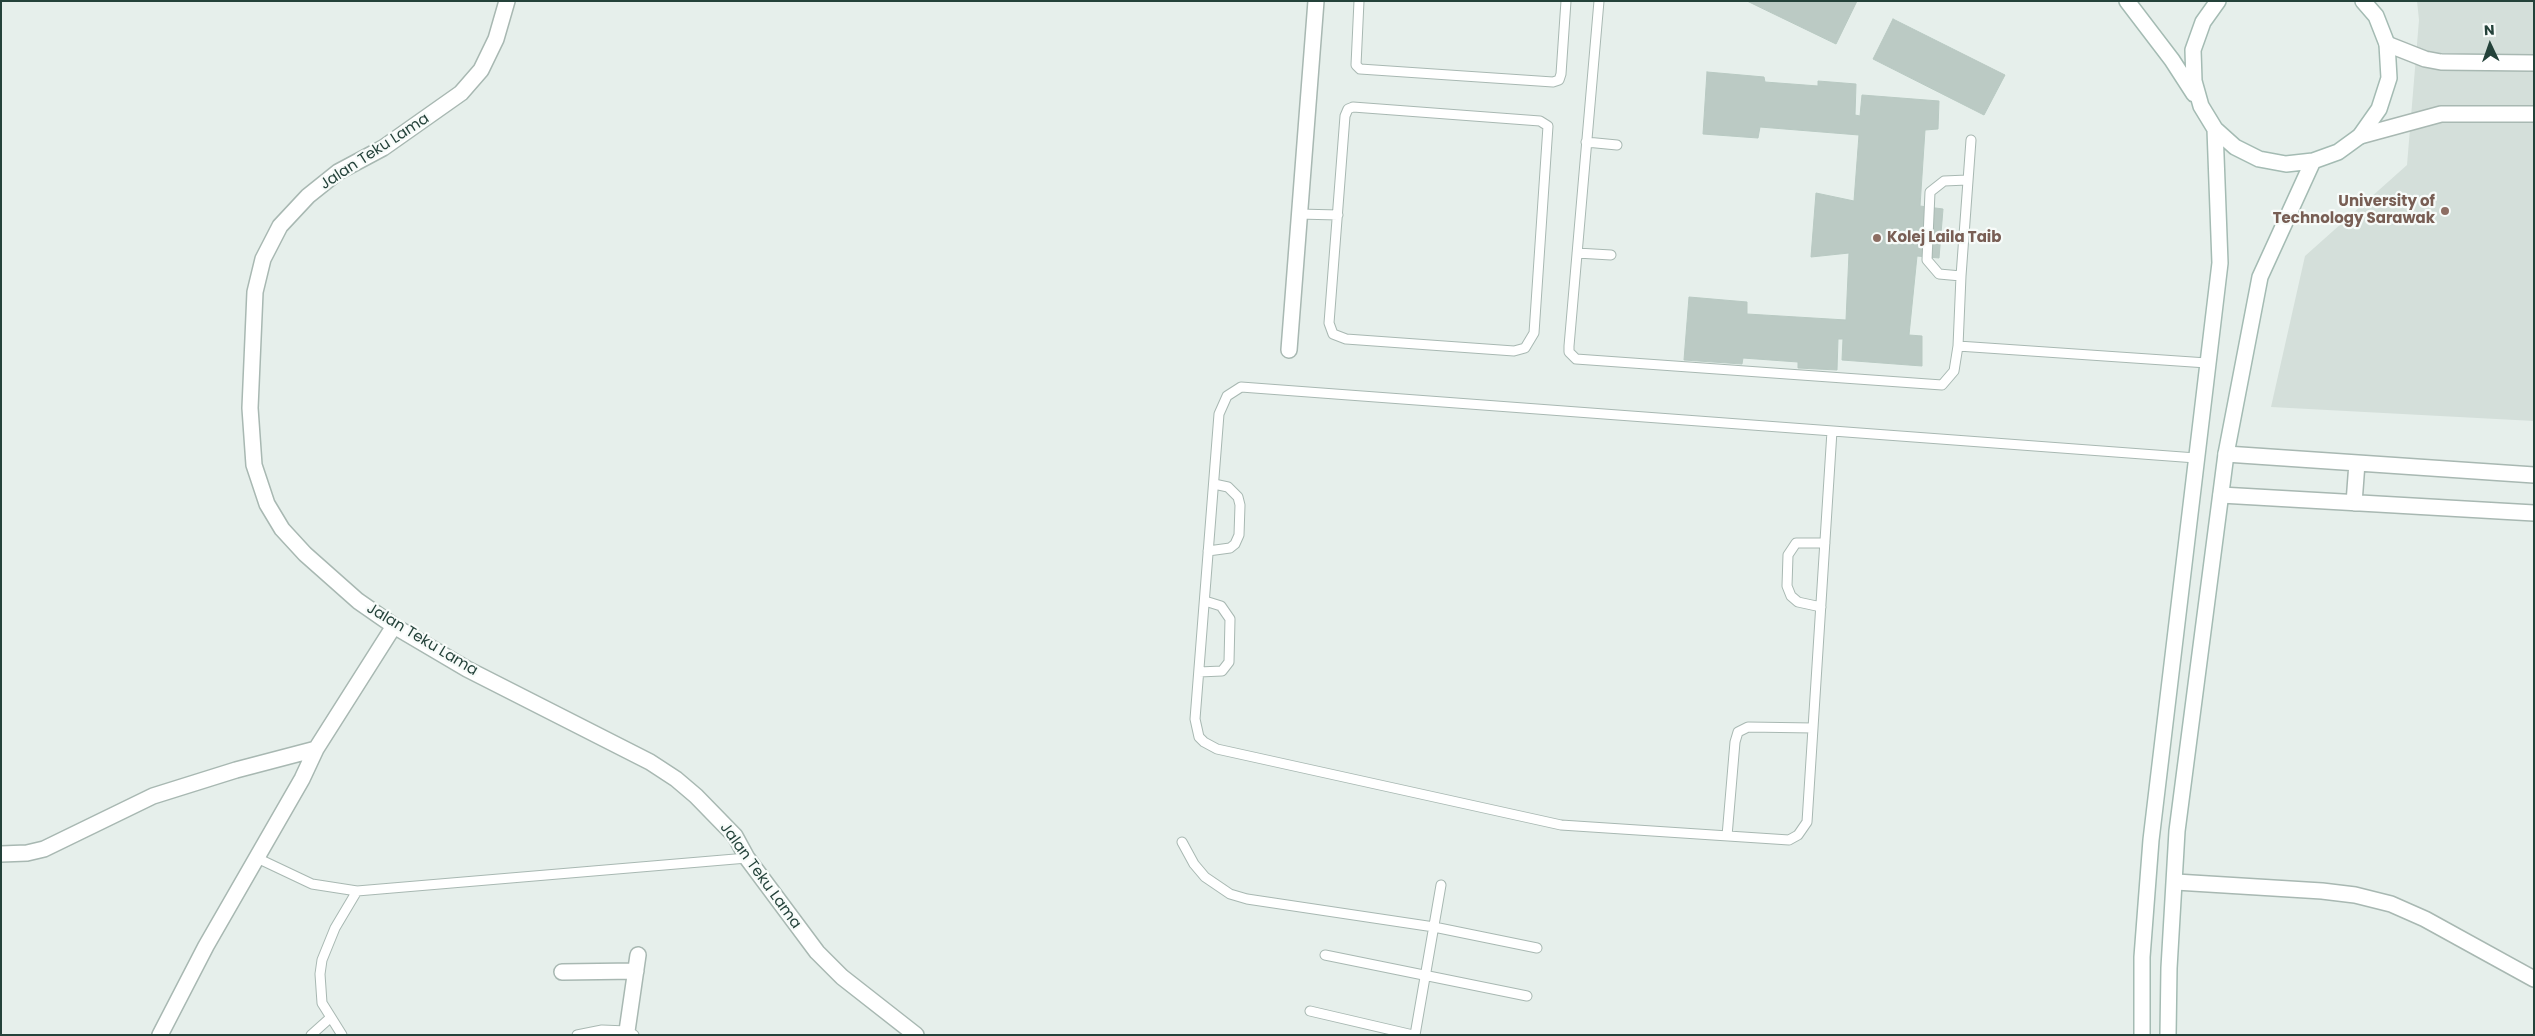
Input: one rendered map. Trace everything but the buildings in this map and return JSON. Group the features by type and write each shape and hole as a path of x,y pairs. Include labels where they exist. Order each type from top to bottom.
{"street":[{"name":"Jalan Teku Lama","path":"507,1 496,39 481,70 462,93 382,148 338,172 308,196 280,226 263,259 255,292 250,434 254,465 267,504 282,529 305,554 358,600 394,626 467,669 650,762 676,779 696,796 735,836 747,858 817,952 842,977 916,1035"},
{"path":"1288,350 1316,1"},
{"path":"2127,1 2172,60 2215,129 2235,147 2259,159 2286,164 2313,161 2338,152 2360,136 2379,109 2389,78 2387,44 2376,16 2363,1"},
{"path":"2201,106 2194,81 2194,50 2203,22 2218,1"},
{"path":"2387,44 2425,59 2441,62 2534,63"},
{"path":"2360,136 2441,114 2534,114"},
{"path":"2142,1035 2142,957 2151,840 2220,262 2215,129"},
{"path":"2168,1035 2169,968 2176,882 2177,831 2226,454 2260,276 2313,161"},
{"path":"2226,454 2534,475"},
{"path":"2354,503 2357,463"},
{"path":"2221,496 2534,513"},
{"path":"160,1035 206,946 257,858 316,749 394,626"},
{"path":"1,854 27,853 44,849 153,796 236,770 316,749"},
{"path":"2176,882 2322,890 2355,895 2391,904 2425,919 2534,979"},
{"path":"631,1033 638,955"},
{"path":"562,972 636,972"}],"lane":[{"path":"1359,1 1356,65 1360,69 1553,82 1559,80 1561,74 1566,1"},
{"path":"1600,1 1569,346 1569,352 1576,359 1942,385 1954,371 1958,346 1971,140"},
{"path":"1353,107 1540,121 1548,126 1531,340 1525,348 1514,352 1346,339 1332,334 1330,323 1338,215 1345,116 1348,109 1353,107"},
{"path":"1586,142 1617,145"},
{"path":"1961,276 1939,274 1927,260 1930,192 1944,181 1968,180"},
{"path":"1298,214 1338,215"},
{"path":"1577,253 1611,255"},
{"path":"1958,346 2207,363"},
{"path":"1832,431 1807,822 1804,829 1790,840 1562,825 1217,748 1204,742 1196,729 1208,551 1221,409 1227,396 1241,387 2196,458"},
{"path":"1208,551 1230,548 1235,544 1239,534 1240,505 1238,498 1228,487 1214,484"},
{"path":"1820,607 1798,602 1791,596 1787,586 1788,555 1796,543 1825,543"},
{"path":"1199,672 1222,671 1229,662 1230,619 1221,606 1205,601"},
{"path":"1727,836 1734,742 1738,732 1748,727 1813,728"},
{"path":"1182,842 1194,864 1205,877 1230,894 1247,899 1434,928 1537,948"},
{"path":"257,858 312,884 357,891 747,858"},
{"path":"1310,1011 1414,1035 1441,885"},
{"path":"342,1035 322,1003 320,990 322,960 335,928 357,891"},
{"path":"1325,956 1528,996"},
{"path":"311,1035 330,1018"},
{"path":"576,1035 602,1030 631,1033"}],"shaded area":[{"name":"University of Technology Sarawak","path":"2417,1 2534,1 2534,421 2271,407 2305,256 2407,165 2419,20"}],"place":[{"name":"University of Technology Sarawak","path":"2445,211"},
{"name":"Kolej Laila Taib","path":"1877,238"}]}
